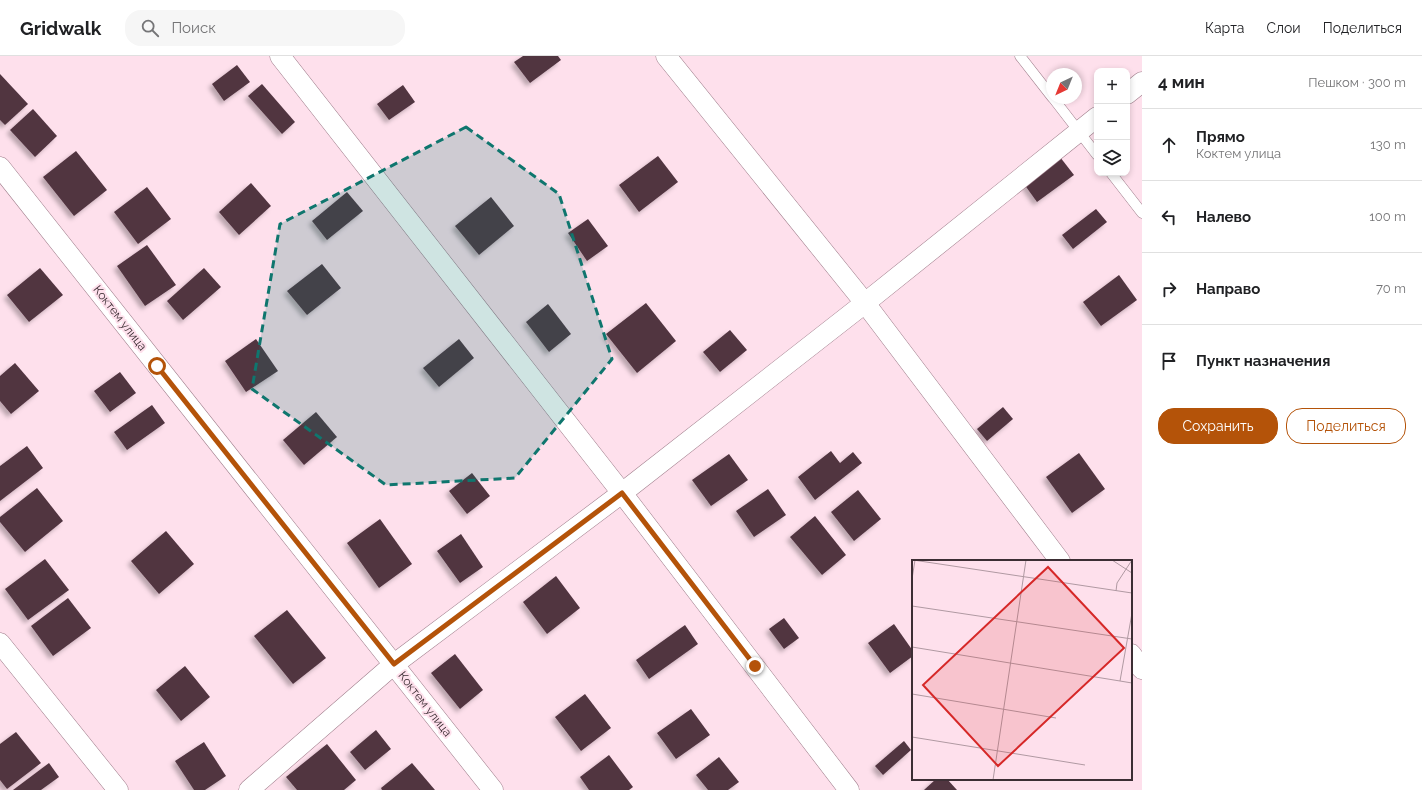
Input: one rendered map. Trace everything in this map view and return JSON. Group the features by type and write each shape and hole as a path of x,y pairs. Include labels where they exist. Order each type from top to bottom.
{"street":[{"path":"280,56 622,493 849,790"},
{"path":"666,56 865,303 1059,560"},
{"path":"1130,92 1142,82"},
{"path":"249,790 394,664 622,493 865,303 1094,120"},
{"name":"Коктем улица","path":"0,166 493,790"},
{"path":"0,643 118,790"},
{"path":"1132,655 1142,669"}],"lane":[{"path":"1020,56 1046,90"},
{"path":"1057,104 1094,151"},
{"path":"1113,176 1142,213"}],"highlighted area":[{"path":"466,127 559,194 612,359 515,478 386,485 252,389 280,224"}],"building":[{"path":"523,56 558,56 561,60 530,83 514,62"},
{"path":"237,65 250,82 224,101 212,84"},
{"path":"0,74 28,104 5,125 0,120"},
{"path":"262,84 295,122 282,134 248,96"},
{"path":"403,85 415,102 389,120 377,104"},
{"path":"33,109 57,136 35,157 10,130"},
{"path":"76,151 107,190 74,216 43,177"},
{"path":"658,156 678,182 639,212 619,185"},
{"path":"1060,157 1074,175 1037,202 1024,184"},
{"path":"251,183 271,206 239,235 219,212"},
{"path":"147,187 171,219 138,244 114,212"},
{"path":"347,192 363,211 327,240 312,221"},
{"path":"491,197 514,226 479,255 455,226"},
{"path":"1096,209 1107,222 1073,249 1062,235"},
{"path":"588,219 608,246 587,261 568,233"},
{"path":"147,245 176,285 145,306 117,266"},
{"path":"322,264 341,288 307,315 287,291"},
{"path":"40,268 63,295 29,322 7,295"},
{"path":"204,268 221,287 183,320 167,301"},
{"path":"1119,275 1137,300 1101,326 1083,302"},
{"path":"646,303 676,341 637,373 606,334"},
{"path":"548,304 571,334 549,352 526,322"},
{"path":"730,330 747,350 720,372 703,352"},
{"path":"256,339 278,371 246,392 225,361"},
{"path":"459,339 474,358 439,387 423,368"},
{"path":"15,363 39,391 11,414 0,401 0,376"},
{"path":"120,372 136,393 110,412 94,391"},
{"path":"152,405 165,423 127,450 114,432"},
{"path":"1003,407 1013,419 987,441 977,429"},
{"path":"316,412 337,437 304,465 283,440"},
{"path":"27,446 43,468 0,501 0,466"},
{"path":"831,451 840,463 853,452 862,463 815,500 798,477"},
{"path":"1079,453 1105,489 1072,513 1046,477"},
{"path":"729,454 748,480 711,506 692,480"},
{"path":"472,473 490,496 467,514 449,491"},
{"path":"37,488 63,521 25,552 0,522 0,517"},
{"path":"768,489 786,515 754,537 736,511"},
{"path":"858,490 881,519 854,541 831,512"},
{"path":"815,516 846,555 822,575 790,537"},
{"path":"380,519 412,564 379,588 347,543"},
{"path":"166,531 194,564 159,594 131,561"},
{"path":"461,534 483,567 460,583 437,551"},
{"path":"45,559 69,590 28,620 5,589"},
{"path":"556,576 580,608 547,634 523,602"},
{"path":"68,598 91,628 53,656 31,626"},
{"path":"287,610 326,658 293,684 254,636"},
{"path":"784,618 799,638 784,649 769,629"},
{"path":"894,624 912,650 912,657 890,673 868,643"},
{"path":"685,625 698,644 649,679 636,660"},
{"path":"455,654 483,690 460,709 431,673"},
{"path":"185,666 210,697 181,721 156,690"},
{"path":"585,694 611,728 581,751 555,717"},
{"path":"691,709 710,735 676,759 657,733"},
{"path":"376,730 391,749 365,770 350,752"},
{"path":"16,732 41,763 7,789 0,780 0,744"},
{"path":"904,741 911,750 883,775 875,766"},
{"path":"204,742 226,776 205,790 194,790 175,761"},
{"path":"327,744 356,780 344,790 297,790 286,777"},
{"path":"609,755 633,787 629,790 589,790 580,777"},
{"path":"719,757 739,782 728,790 708,790 696,775"},
{"path":"49,763 59,777 41,790 13,790"},
{"path":"412,763 435,790 382,790 381,788"},
{"path":"935,780 948,780 957,790 924,790"}],"route":[{"path":"157,366 394,664 622,493 755,666"}]}
